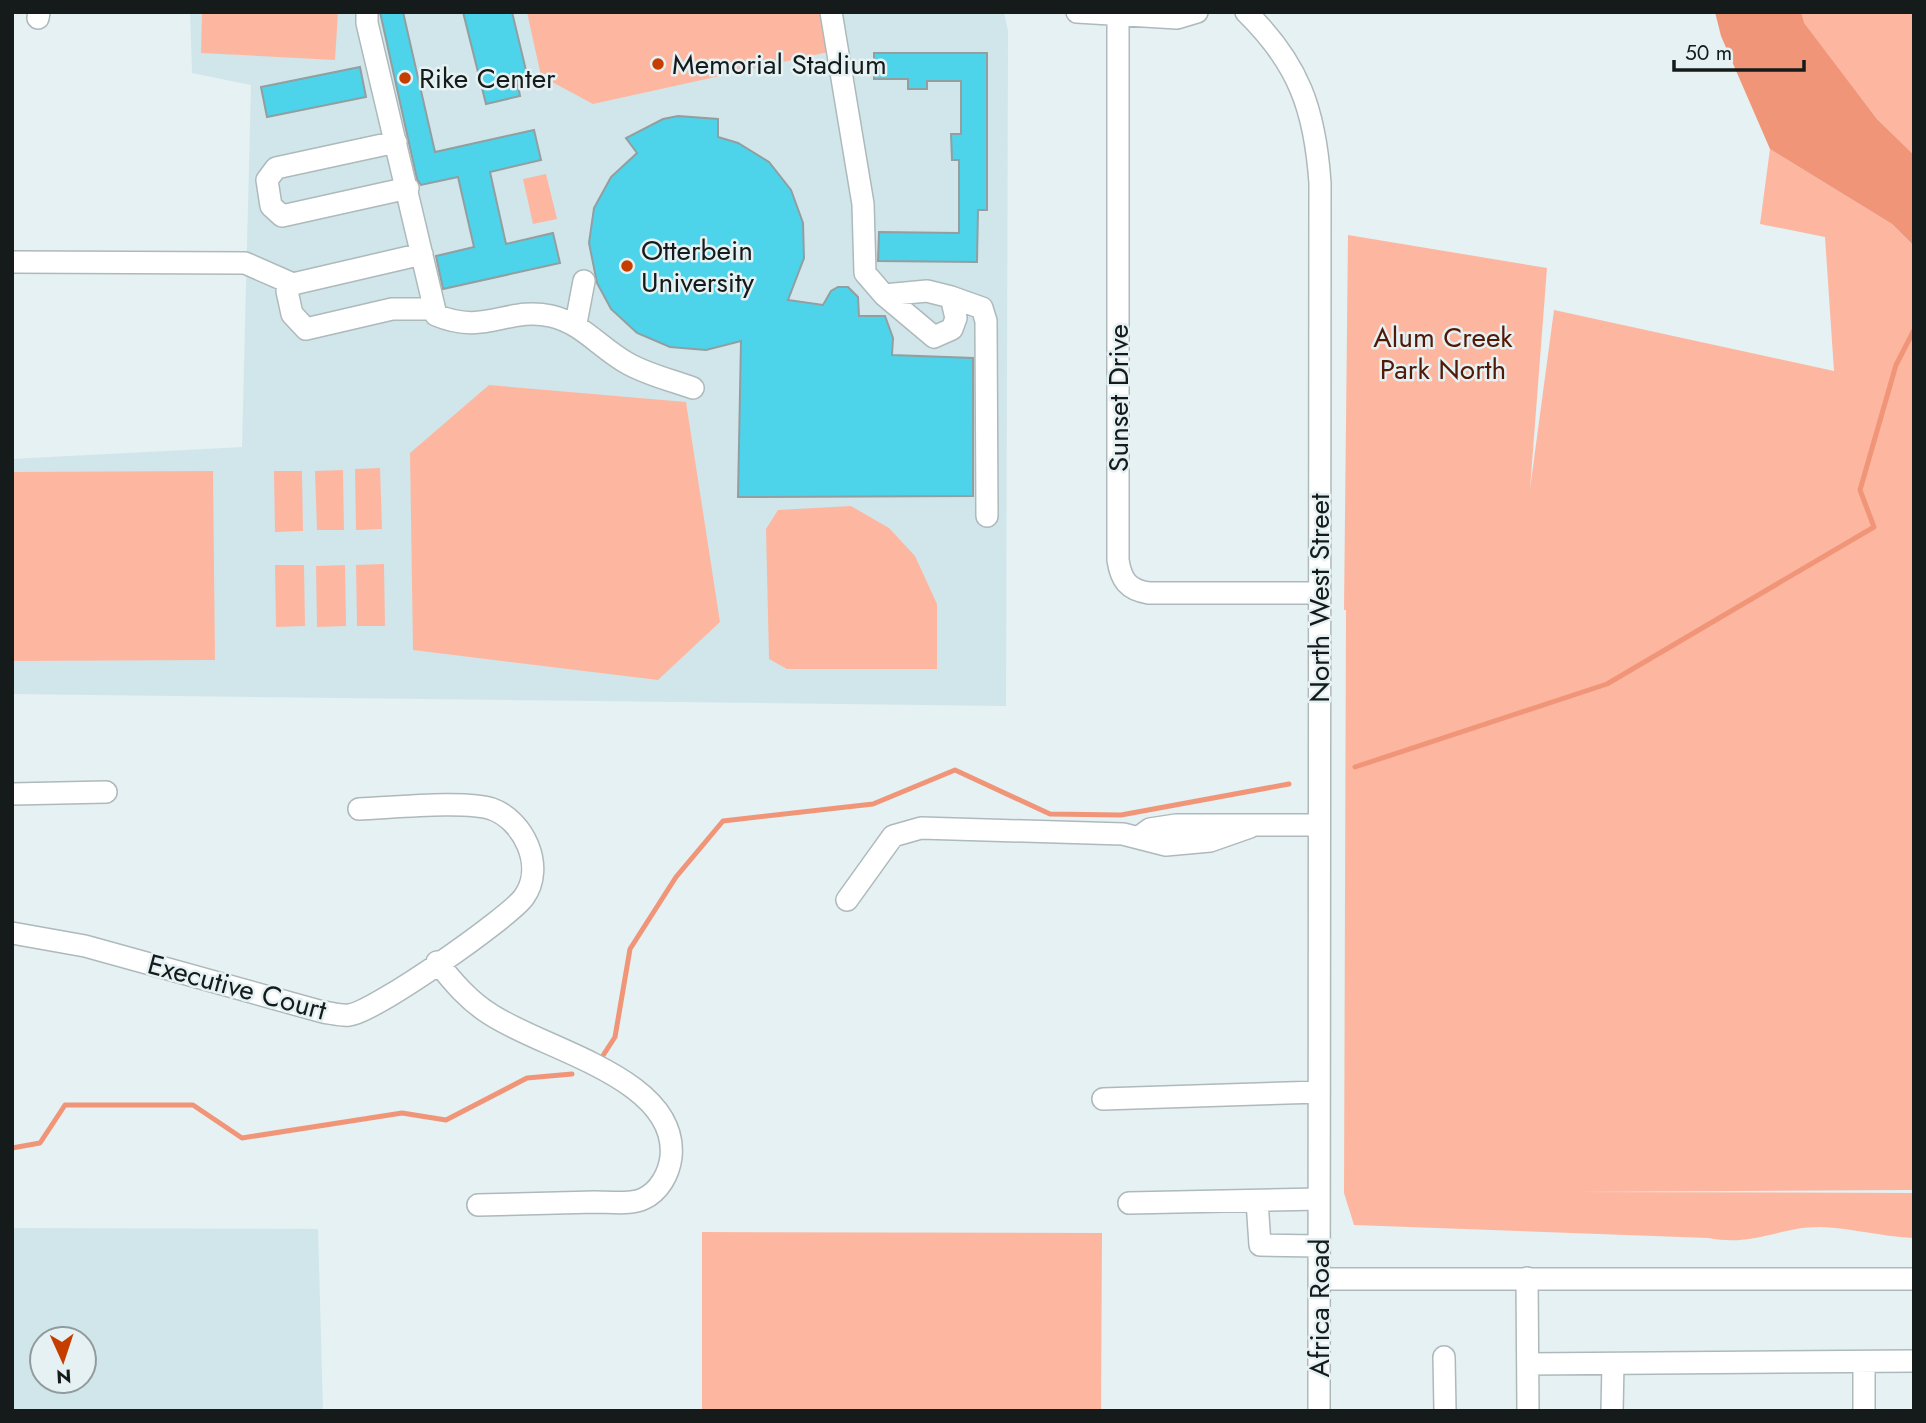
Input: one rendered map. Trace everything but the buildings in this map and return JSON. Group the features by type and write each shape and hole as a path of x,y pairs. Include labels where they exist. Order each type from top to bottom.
{"street":[{"path":"367,12 367,23 408,187 436,315 453,323 482,324 520,314 548,315 576,323 609,352 630,365 693,388"},
{"path":"831,12 863,204 865,273 884,295 934,337 952,329 956,318 951,297"},
{"path":"1077,12 1177,18 1197,12"},
{"name":"North West Street","path":"1246,12 1281,51 1297,77 1309,103 1318,150 1319,1202"},
{"name":"Sunset Drive","path":"1118,15 1118,560 1121,577 1132,589 1149,593 1319,593"},
{"path":"396,142 276,168 267,180 271,206 282,216 408,187"},
{"path":"422,254 293,284 287,291 292,314 306,329 392,309 434,309"},
{"path":"12,262 245,263 293,284"},
{"path":"576,323 584,281"},
{"path":"884,295 927,291 982,308 986,321 987,516"},
{"path":"12,794 106,792"},
{"name":"Executive Court","path":"12,933 85,946 323,1012 349,1015 375,1006 489,927 525,896 533,867 526,838 511,819 490,808 446,806 359,809"},
{"path":"848,900 893,836 921,828 1007,828 1139,836 1150,829 1176,825 1319,825"},
{"path":"437,962 457,986 491,1015 642,1092 668,1124 673,1143 665,1179 642,1199 478,1205"},
{"path":"1103,1099 1319,1092"},
{"path":"1257,1201 1261,1245 1319,1246"},
{"path":"1129,1203 1319,1202"},
{"name":"Africa Road","path":"1318,1411 1319,1202"},
{"path":"1527,1278 1528,1411"},
{"path":"1319,1279 1914,1279"},
{"path":"1444,1357 1445,1411"},
{"path":"1528,1364 1914,1361"},
{"path":"1864,1362 1864,1411"},
{"path":"1612,1411 1613,1364"}],"shaded area":[{"name":"Otterbein University","path":"190,12 1004,12 1008,31 1006,706 12,694 12,459 242,447 251,85 192,73"},
{"path":"1715,12 1801,12 1804,23 1877,119 1914,155 1914,246 1892,224 1770,149 1721,36"},
{"path":"12,1228 318,1229 323,1411 12,1411"}],"green space":[{"path":"202,12 338,12 335,60 201,53"},
{"name":"Memorial Stadium","path":"527,12 824,12 833,51 593,104 541,76"},
{"path":"1801,12 1914,12 1914,155 1877,119 1803,23"},
{"name":"Alum Creek Park North","path":"1770,149 1892,224 1914,246 1914,1190 1576,1192 1914,1193 1914,1238 1821,1227 1725,1240 1354,1225 1344,1193 1344,610 1348,235 1547,268 1530,489 1554,310 1834,371 1825,237 1760,224"},
{"path":"546,174 557,219 533,224 523,179"},
{"path":"489,385 686,402 720,622 658,680 413,650 410,453"},
{"path":"380,468 382,529 356,530 355,469"},
{"path":"343,470 344,530 317,530 315,471"},
{"path":"213,471 215,660 12,661 12,472"},
{"path":"274,471 302,471 303,531 275,532"},
{"path":"851,506 889,528 915,556 937,604 937,669 787,669 769,659 766,529 778,510"},
{"path":"384,564 385,626 357,626 356,565"},
{"path":"275,565 304,565 305,626 276,627"},
{"path":"345,565 346,626 317,627 316,566"},
{"path":"702,1232 1102,1233 1101,1411 702,1411"}],"waterway":[{"path":"1355,767 1607,684 1874,527 1860,490 1896,365 1914,330"},
{"path":"602,1057 615,1037 630,949 676,877 723,821 873,804 955,770 1050,814 1121,815 1289,784"},
{"path":"12,1148 40,1143 65,1105 193,1105 242,1138 402,1113 446,1120 527,1078 572,1074"}],"place":[{"name":"Memorial Stadium","path":"658,64"},
{"name":"Rike Center","path":"405,78"},
{"name":"Otterbein University","path":"627,266"}]}
